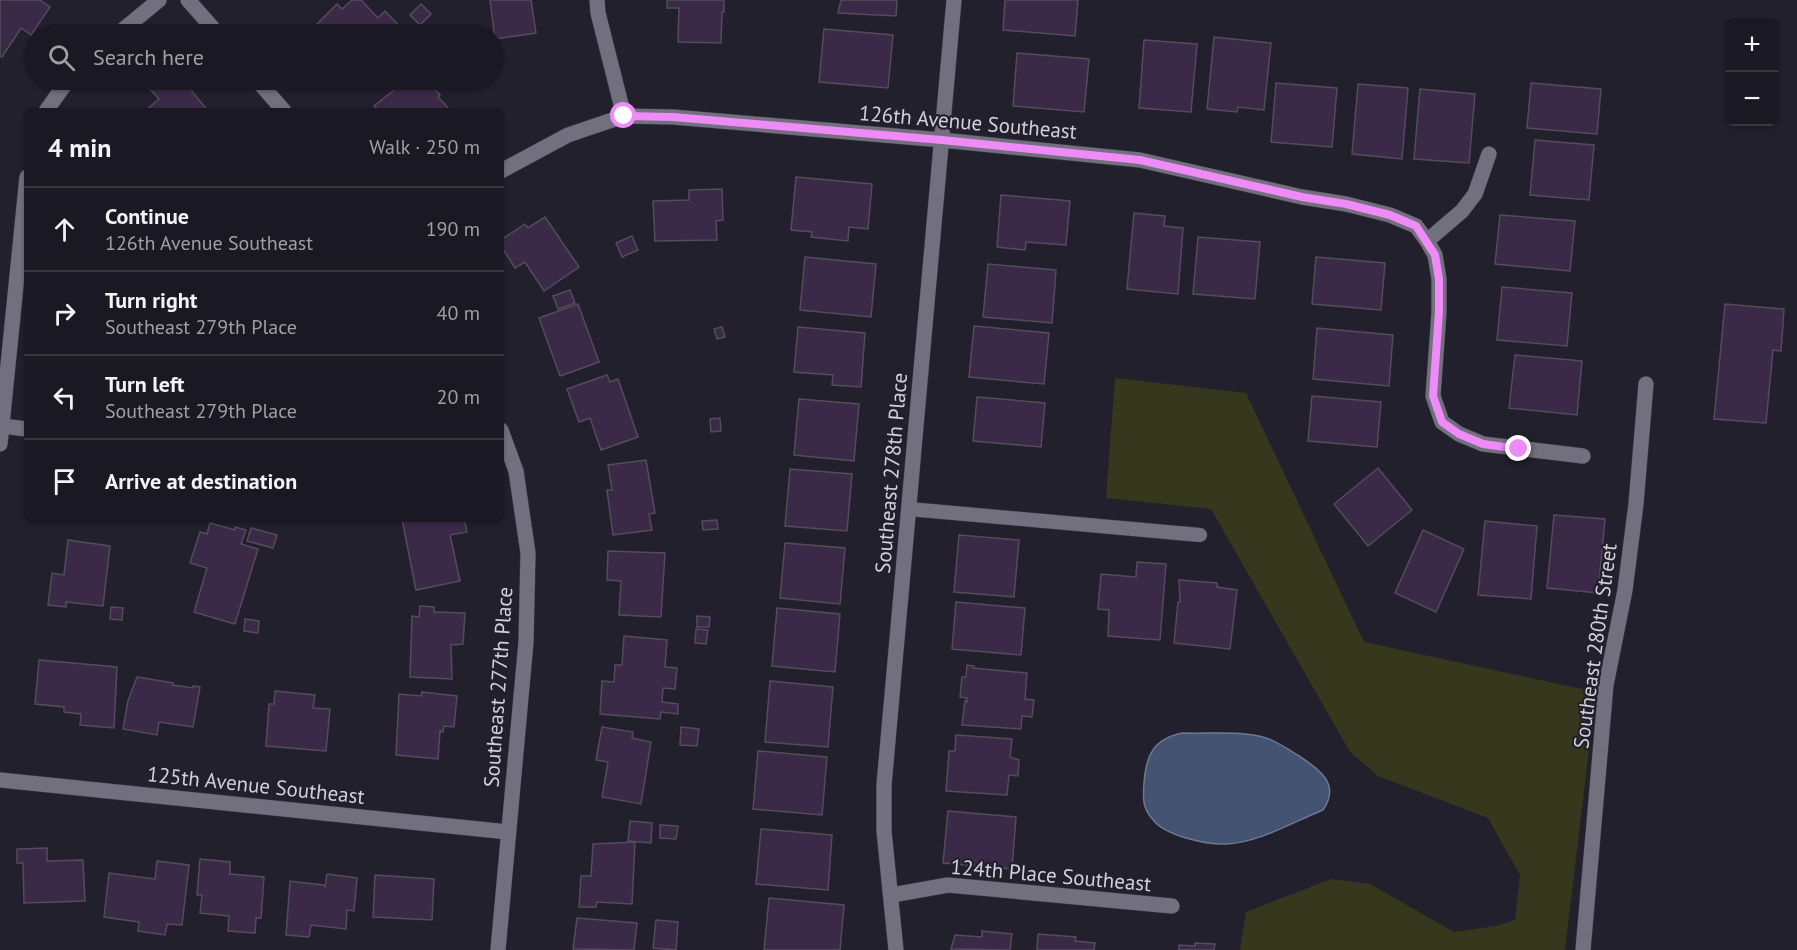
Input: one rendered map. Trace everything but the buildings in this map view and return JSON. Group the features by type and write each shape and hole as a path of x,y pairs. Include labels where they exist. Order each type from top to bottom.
{"street":[{"path":"130,24 159,0"},
{"path":"188,0 209,24"},
{"path":"597,0 598,13 624,116"},
{"name":"Southeast 278th Place","path":"896,950 884,831 884,785 954,0"},
{"path":"48,108 61,90"},
{"path":"266,90 281,108"},
{"name":"126th Avenue Southeast","path":"504,169 568,135 624,116 673,117 1140,160 1390,215 1416,226 1427,241"},
{"path":"1489,154 1475,194 1462,212 1427,241 1435,255 1439,279 1433,396 1442,422 1459,434 1483,444 1583,456"},
{"path":"0,444 24,207"},
{"name":"Southeast 280th Street","path":"1583,950 1606,685 1625,590 1636,504 1646,384"},
{"path":"2,426 24,429"},
{"name":"Southeast 277th Place","path":"498,950 526,642 528,553 516,471 504,438"},
{"name":"125th Avenue Southeast","path":"0,780 508,832"},
{"name":"124th Place Southeast","path":"892,895 948,885 1172,906"}],"lane":[{"path":"909,509 1200,535"}],"green space":[{"path":"1115,378 1246,393 1364,642 1596,692 1565,950 1240,950 1246,912 1331,879 1370,884 1454,932 1496,926 1515,920 1520,875 1488,818 1378,776 1350,752 1211,509 1106,498"}],"water":[{"path":"1182,733 1246,734 1275,742 1307,761 1320,772 1329,785 1328,801 1323,810 1252,840 1227,844 1209,843 1168,831 1154,821 1145,807 1143,794 1145,773 1149,757 1158,744"}],"route":[{"path":"624,116 673,117 1140,160 1390,215 1416,226 1435,255 1439,279 1439,312 1433,396 1442,422 1459,434 1483,444 1519,449"}]}
